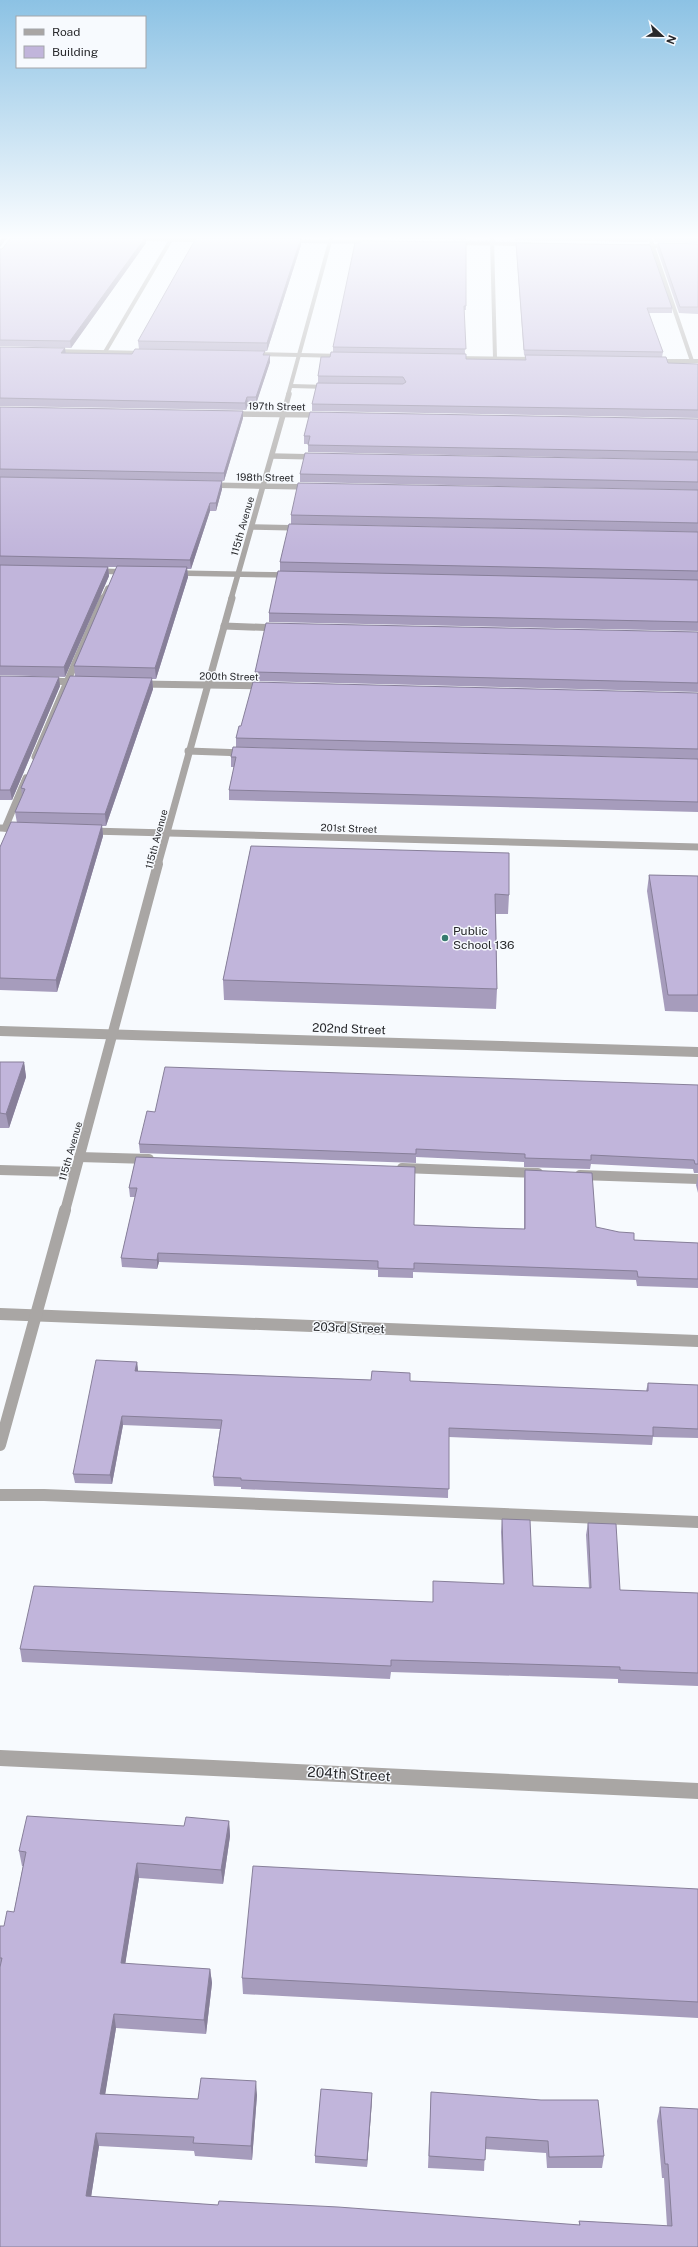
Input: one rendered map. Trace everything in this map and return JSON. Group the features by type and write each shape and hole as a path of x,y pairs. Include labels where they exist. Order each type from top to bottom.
{"street":[{"path":"105,352 110,343"},
{"name":"115th Avenue","path":"0,1445 34,1316 168,833 188,751 264,486 302,343"},
{"path":"494,343 495,358"},
{"path":"686,343 692,361"},
{"path":"45,351 152,353"},
{"path":"245,354 352,356"},
{"path":"447,357 542,359"},
{"path":"645,360 698,361"},
{"path":"291,386 334,387"},
{"name":"197th Street","path":"226,414 328,415"},
{"path":"272,456 323,457"},
{"name":"198th Street","path":"205,485 319,487"},
{"path":"252,527 306,528"},
{"path":"92,571 137,572"},
{"path":"32,764 66,682 115,572"},
{"path":"167,573 296,576"},
{"path":"224,626 288,628"},
{"path":"37,681 89,682"},
{"name":"200th Street","path":"134,683 275,687"},
{"path":"188,751 249,753"},
{"path":"29,771 2,828 29,829"},
{"name":"201st Street","path":"85,831 698,847"},
{"name":"202nd Street","path":"0,1031 698,1052"},
{"path":"79,1157 161,1160"},
{"path":"390,1168 548,1174"},
{"path":"0,1170 75,1172"},
{"path":"572,1175 698,1179"},
{"name":"203rd Street","path":"0,1314 698,1341"},
{"path":"0,1495 60,1496 698,1522"},
{"name":"204th Street","path":"0,1758 698,1791"}],"building":[{"path":"334,343 466,343 466,349 333,347"},
{"path":"523,343 660,343 663,352 524,350"},
{"path":"0,347 65,348 61,353 132,354 135,349 265,351 263,355 270,355 256,397 247,397 245,403 0,398"},
{"path":"331,352 466,354 466,359 526,360 525,355 666,357 668,363 698,364 698,410 312,404 317,383 403,384 406,382 403,377 318,376 321,357 330,357"},
{"path":"0,407 243,411 224,473 0,469"},
{"path":"310,412 698,419 698,452 308,445 310,436 304,436"},
{"path":"305,453 698,460 698,482 300,474"},
{"path":"0,477 222,481 216,503 210,503 190,560 0,556"},
{"path":"298,483 698,490 698,523 291,515"},
{"path":"289,524 698,532 698,571 280,562"},
{"path":"0,565 108,567 64,667 0,666"},
{"path":"117,566 187,567 155,668 74,666"},
{"path":"278,571 698,580 698,622 269,613"},
{"path":"266,623 698,632 698,683 255,672"},
{"path":"0,676 59,677 10,790 0,790"},
{"path":"70,676 152,678 105,814 15,812 25,789 21,788"},
{"path":"253,682 698,693 698,749 236,738 239,726 241,726"},
{"path":"233,747 698,759 698,802 229,790 236,757 231,757"},
{"path":"11,822 102,825 56,980 0,978 0,847"},
{"path":"251,846 509,853 509,895 495,894 497,989 223,980"},
{"path":"649,875 698,876 698,995 668,995"},
{"path":"0,1062 24,1062 6,1114 0,1113"},
{"path":"165,1067 698,1085 698,1164 695,1164 694,1160 591,1155 591,1160 525,1158 525,1154 416,1149 416,1154 139,1144 147,1111 155,1112"},
{"path":"136,1157 415,1167 414,1225 488,1228 525,1229 525,1170 592,1173 596,1227 619,1232 634,1233 634,1240 698,1243 698,1279 638,1277 637,1271 414,1263 414,1269 378,1268 378,1261 158,1253 157,1260 121,1258 137,1188 129,1188"},
{"path":"96,1360 137,1362 135,1371 371,1380 372,1371 410,1373 410,1381 648,1391 648,1383 698,1385 698,1429 653,1427 653,1436 449,1428 449,1489 241,1480 241,1478 213,1477 222,1420 122,1416 110,1475 73,1474"},
{"path":"502,1519 530,1520 533,1586 591,1588 588,1523 616,1524 620,1590 698,1593 698,1673 620,1670 620,1667 391,1660 391,1666 20,1649 34,1586 433,1602 433,1581 504,1584"},
{"path":"27,1816 184,1826 186,1817 229,1821 221,1870 137,1863 121,1963 210,1969 204,2020 114,2014 100,2094 198,2099 201,2078 256,2081 251,2146 193,2143 194,2137 96,2133 86,2196 218,2205 219,2201 338,2207 580,2225 579,2221 672,2226 668,2164 665,2164 660,2107 698,2109 698,2247 0,2247 0,1967 2,1958 0,1958 0,1926 4,1926 7,1911 14,1912 26,1852 19,1851"},
{"path":"253,1866 698,1889 698,2002 242,1978"},
{"path":"321,2089 372,2093 367,2160 315,2156"},
{"path":"431,2092 541,2100 598,2100 604,2156 549,2157 548,2141 486,2137 485,2160 429,2156"}],"place":[{"name":"Public School 136","path":"445,938"}]}
